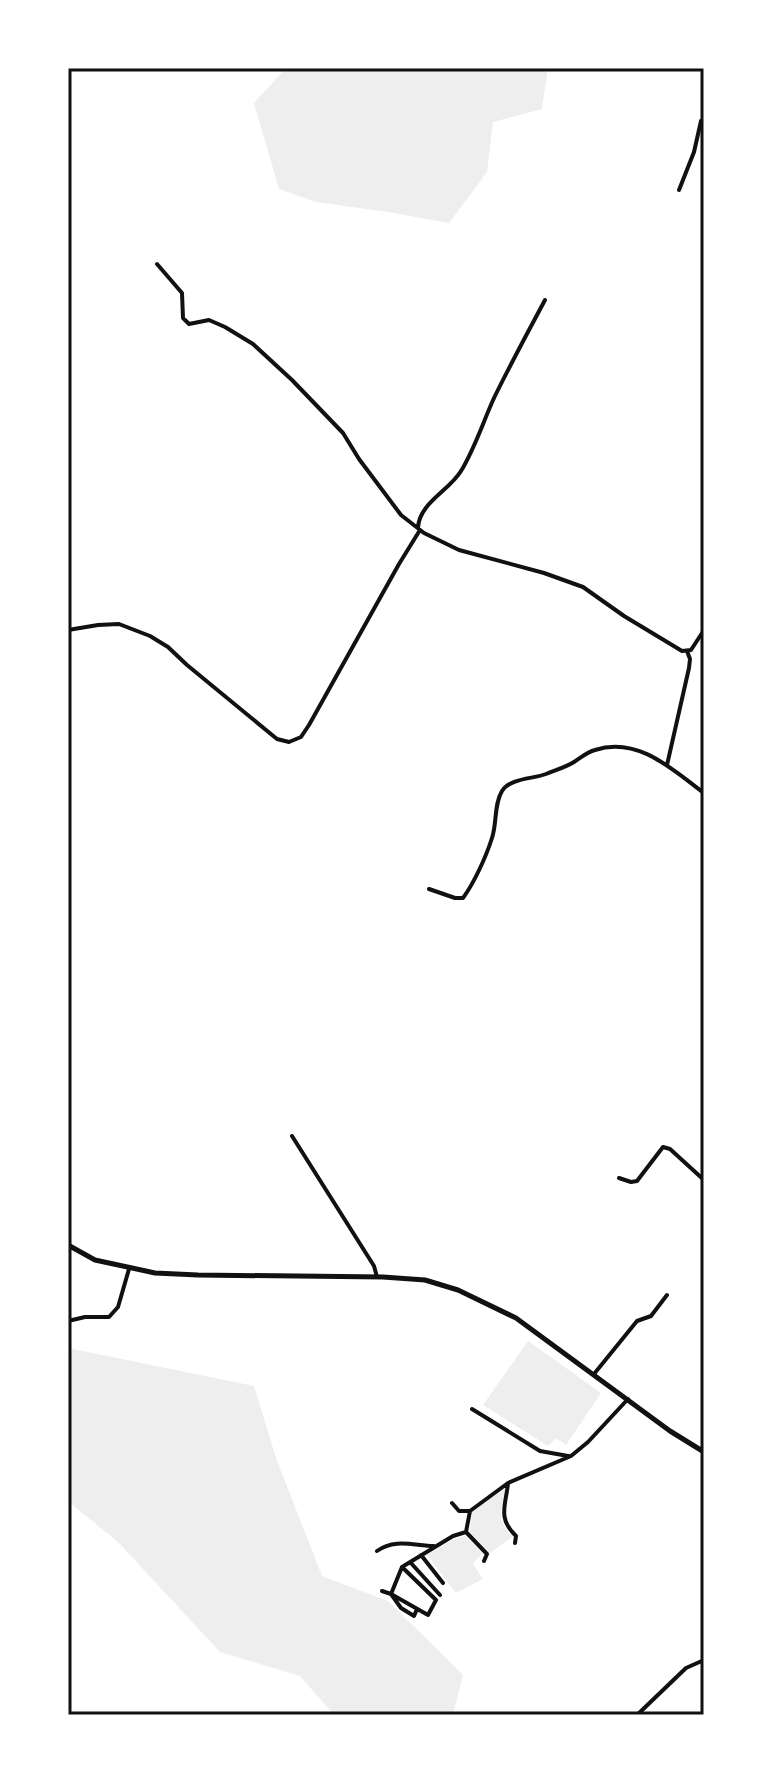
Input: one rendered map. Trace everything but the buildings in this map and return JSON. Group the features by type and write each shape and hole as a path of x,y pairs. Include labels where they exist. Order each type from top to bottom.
{"main road":[{"path":"68,1245 95,1260 155,1273 377,1277 425,1280 458,1290 516,1318 670,1431 704,1452"}],"street":[{"path":"679,190 704,119"},
{"path":"157,264 182,293 183,318 189,324 209,320 262,352 343,433 401,515 419,529 459,550 583,587 682,651 691,650 704,630"},
{"path":"68,630 119,624 150,636 168,647 277,739 289,742 301,737 419,529 418,521 434,498 459,475 510,365 545,300"},
{"path":"667,765 689,668 687,651"},
{"path":"429,889 455,898 463,898 469,890 493,837 499,795 505,786 539,777 600,748 634,749 655,757 704,793"},
{"path":"292,1136 374,1266 377,1277"},
{"path":"619,1178 637,1181 663,1147 670,1149 704,1180"},
{"path":"68,1321 109,1317 118,1307 129,1269"},
{"path":"594,1374 637,1321 651,1316 667,1295"},
{"path":"452,1503 459,1511 470,1511 508,1483 571,1456 628,1399"},
{"path":"472,1409 540,1451 571,1456"},
{"path":"508,1483 503,1509 507,1527 516,1536 515,1543"},
{"path":"466,1532 470,1511"},
{"path":"391,1594 402,1567 453,1536 466,1532"},
{"path":"466,1532 487,1554 484,1561"},
{"path":"377,1551 409,1542 437,1546"},
{"path":"421,1555 443,1583"},
{"path":"410,1562 440,1595"},
{"path":"382,1591 428,1615 436,1600 402,1567"},
{"path":"637,1715 686,1668 704,1660"}],"shaded area":[{"path":"286,68 548,68 542,109 493,122 487,172 449,223 316,202 279,189 254,103"},
{"path":"528,1341 601,1393 566,1445 556,1438 548,1446 483,1405"},
{"path":"68,1348 254,1386 276,1458 322,1576 388,1601 463,1675 453,1715 334,1715 300,1676 220,1652 119,1543 68,1501"},
{"path":"505,1487 501,1518 512,1537 490,1553 470,1532 472,1512"},
{"path":"465,1536 482,1553 473,1564 483,1579 456,1593 427,1555"}]}
